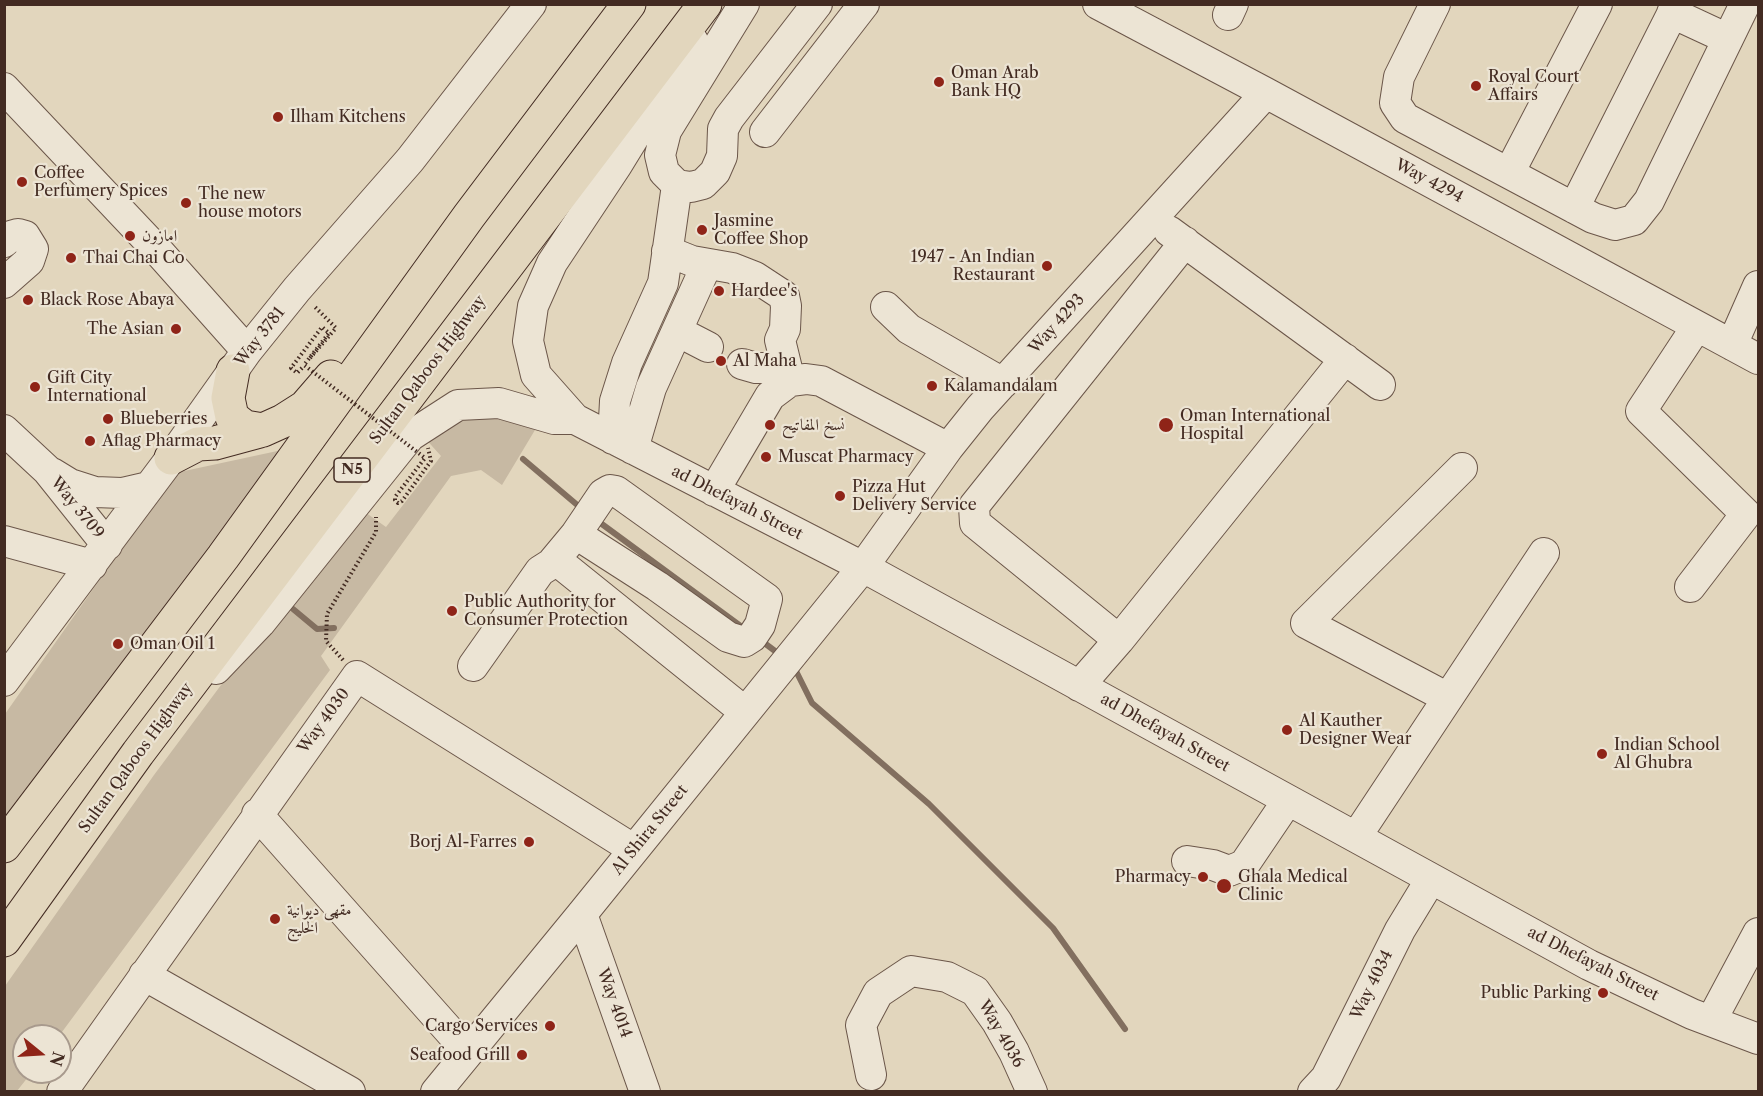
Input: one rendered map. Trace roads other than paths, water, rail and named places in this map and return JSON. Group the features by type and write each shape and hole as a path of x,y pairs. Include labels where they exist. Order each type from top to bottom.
{"highway":[{"path":"4,846 223,557 469,216 629,4"},
{"name":"Sultan Qaboos Highway","path":"4,940 138,753 705,4"},
{"path":"171,458 198,444 215,443 263,430 305,407 469,216"},
{"path":"240,361 228,398 232,417 245,427 263,430"}],"street":[{"name":"Way 3781","path":"4,681 100,555 240,361 297,290 410,160 531,4"},
{"path":"575,419 536,375 528,341 533,306 552,263 617,165 715,4"},
{"path":"744,4 666,130 660,155 664,172 677,185 691,187 704,184 715,172 722,156 723,129 729,118 817,4"},
{"path":"765,132 864,4"},
{"name":"Way 4294","path":"1098,4 1758,359"},
{"path":"1435,4 1399,77 1395,103 1405,118 1593,218 1615,225 1634,220 1649,201 1745,4"},
{"path":"1509,173 1598,4"},
{"path":"1574,208 1675,9 1728,39"},
{"path":"4,88 159,252 240,361"},
{"name":"Way 4293","path":"863,567 948,448 1003,383 1266,93"},
{"path":"623,444 615,400 627,363 663,283 677,185"},
{"path":"1152,219 1380,385"},
{"path":"4,242 18,234 25,236 33,249 29,261 4,283"},
{"path":"1119,640 975,523 974,506 1185,242"},
{"path":"668,251 692,261 732,268 755,277 784,296 785,329 780,340 788,373"},
{"path":"623,444 707,264"},
{"path":"1732,345 1758,286"},
{"path":"886,307 909,329 1003,383"},
{"path":"1690,587 1752,518 1641,411 1697,326"},
{"path":"677,331 708,347"},
{"path":"1079,686 1119,640 1345,359"},
{"path":"742,364 756,368 772,368 806,379 821,381 948,448"},
{"path":"714,490 770,396 788,373"},
{"path":"138,753 260,623 410,436 458,405 499,403 554,419 575,419"},
{"name":"ad Dhefayah Street","path":"575,419 863,567 1589,965 1711,1021 1758,1039"},
{"name":"Way 3709","path":"4,430 47,470 70,484 95,492 122,493 148,487"},
{"path":"1448,698 1306,623 1462,468"},
{"name":"Way 3709","path":"47,470 100,555"},
{"path":"473,666 540,571 551,564 576,534 603,494 610,490 616,491 767,599 760,625 752,638 744,642 728,637 657,586 576,534"},
{"path":"4,541 100,555"},
{"path":"1356,837 1544,553"},
{"path":"551,564 561,564 745,712"},
{"name":"Al Shira Street","path":"436,1092 863,567"},
{"name":"Way 4030","path":"62,1092 357,676 633,849"},
{"path":"1187,861 1213,865 1229,871 1244,865 1288,800"},
{"path":"257,814 468,1052"},
{"name":"Way 4034","path":"1314,1092 1326,1078 1400,930 1431,879"},
{"name":"Way 4014","path":"582,914 645,1092"},
{"path":"1711,1021 1758,933"},
{"name":"Way 4036","path":"871,1074 861,1025 878,993 911,970 946,976 975,991 997,1022 1014,1052 1032,1092"},
{"path":"144,975 350,1092"}],"waterway":[{"path":"523,459 582,509"},
{"path":"595,519 746,630"},
{"path":"293,609 317,629 334,628"},
{"path":"759,639 775,651"},
{"path":"794,667 812,703 929,804 1053,928 1125,1029"}],"place":[{"name":"Oman Arab Bank HQ","path":"939,82"},
{"name":"Royal Court Affairs","path":"1476,86"},
{"name":"Ilham Kitchens","path":"278,117"},
{"name":"Coffee Perfumery Spices","path":"22,182"},
{"name":"The new house motors","path":"186,203"},
{"name":"Jasmine Coffee Shop","path":"702,230"},
{"name":"امازون","path":"130,236"},
{"name":"Thai Chai Co","path":"71,258"},
{"name":"1947 - An Indian Restaurant","path":"1047,266"},
{"name":"Hardee's","path":"719,291"},
{"name":"Black Rose Abaya","path":"28,300"},
{"name":"The Asian","path":"176,329"},
{"name":"Al Maha","path":"721,361"},
{"name":"Kalamandalam","path":"932,386"},
{"name":"Gift City International","path":"35,387"},
{"name":"Blueberries","path":"108,419"},
{"name":"نسخ المفاتيح","path":"770,425"},
{"name":"Oman International Hospital","path":"1166,425"},
{"name":"Aflag Pharmacy","path":"90,441"},
{"name":"Muscat Pharmacy","path":"766,457"},
{"name":"Pizza Hut Delivery Service","path":"840,496"},
{"name":"Public Authority for Consumer Protection","path":"452,611"},
{"name":"Oman Oil 1","path":"118,644"},
{"name":"Al Kauther Designer Wear","path":"1287,730"},
{"name":"Indian School Al Ghubra","path":"1602,754"},
{"name":"Borj Al-Farres","path":"529,842"},
{"name":"Pharmacy","path":"1203,877"},
{"name":"Ghala Medical Clinic","path":"1224,886"},
{"name":"مقهى ديوانية الخليج","path":"275,919"},
{"name":"Public Parking","path":"1603,993"},
{"name":"Cargo Services","path":"550,1026"},
{"name":"Seafood Grill","path":"522,1055"}]}
